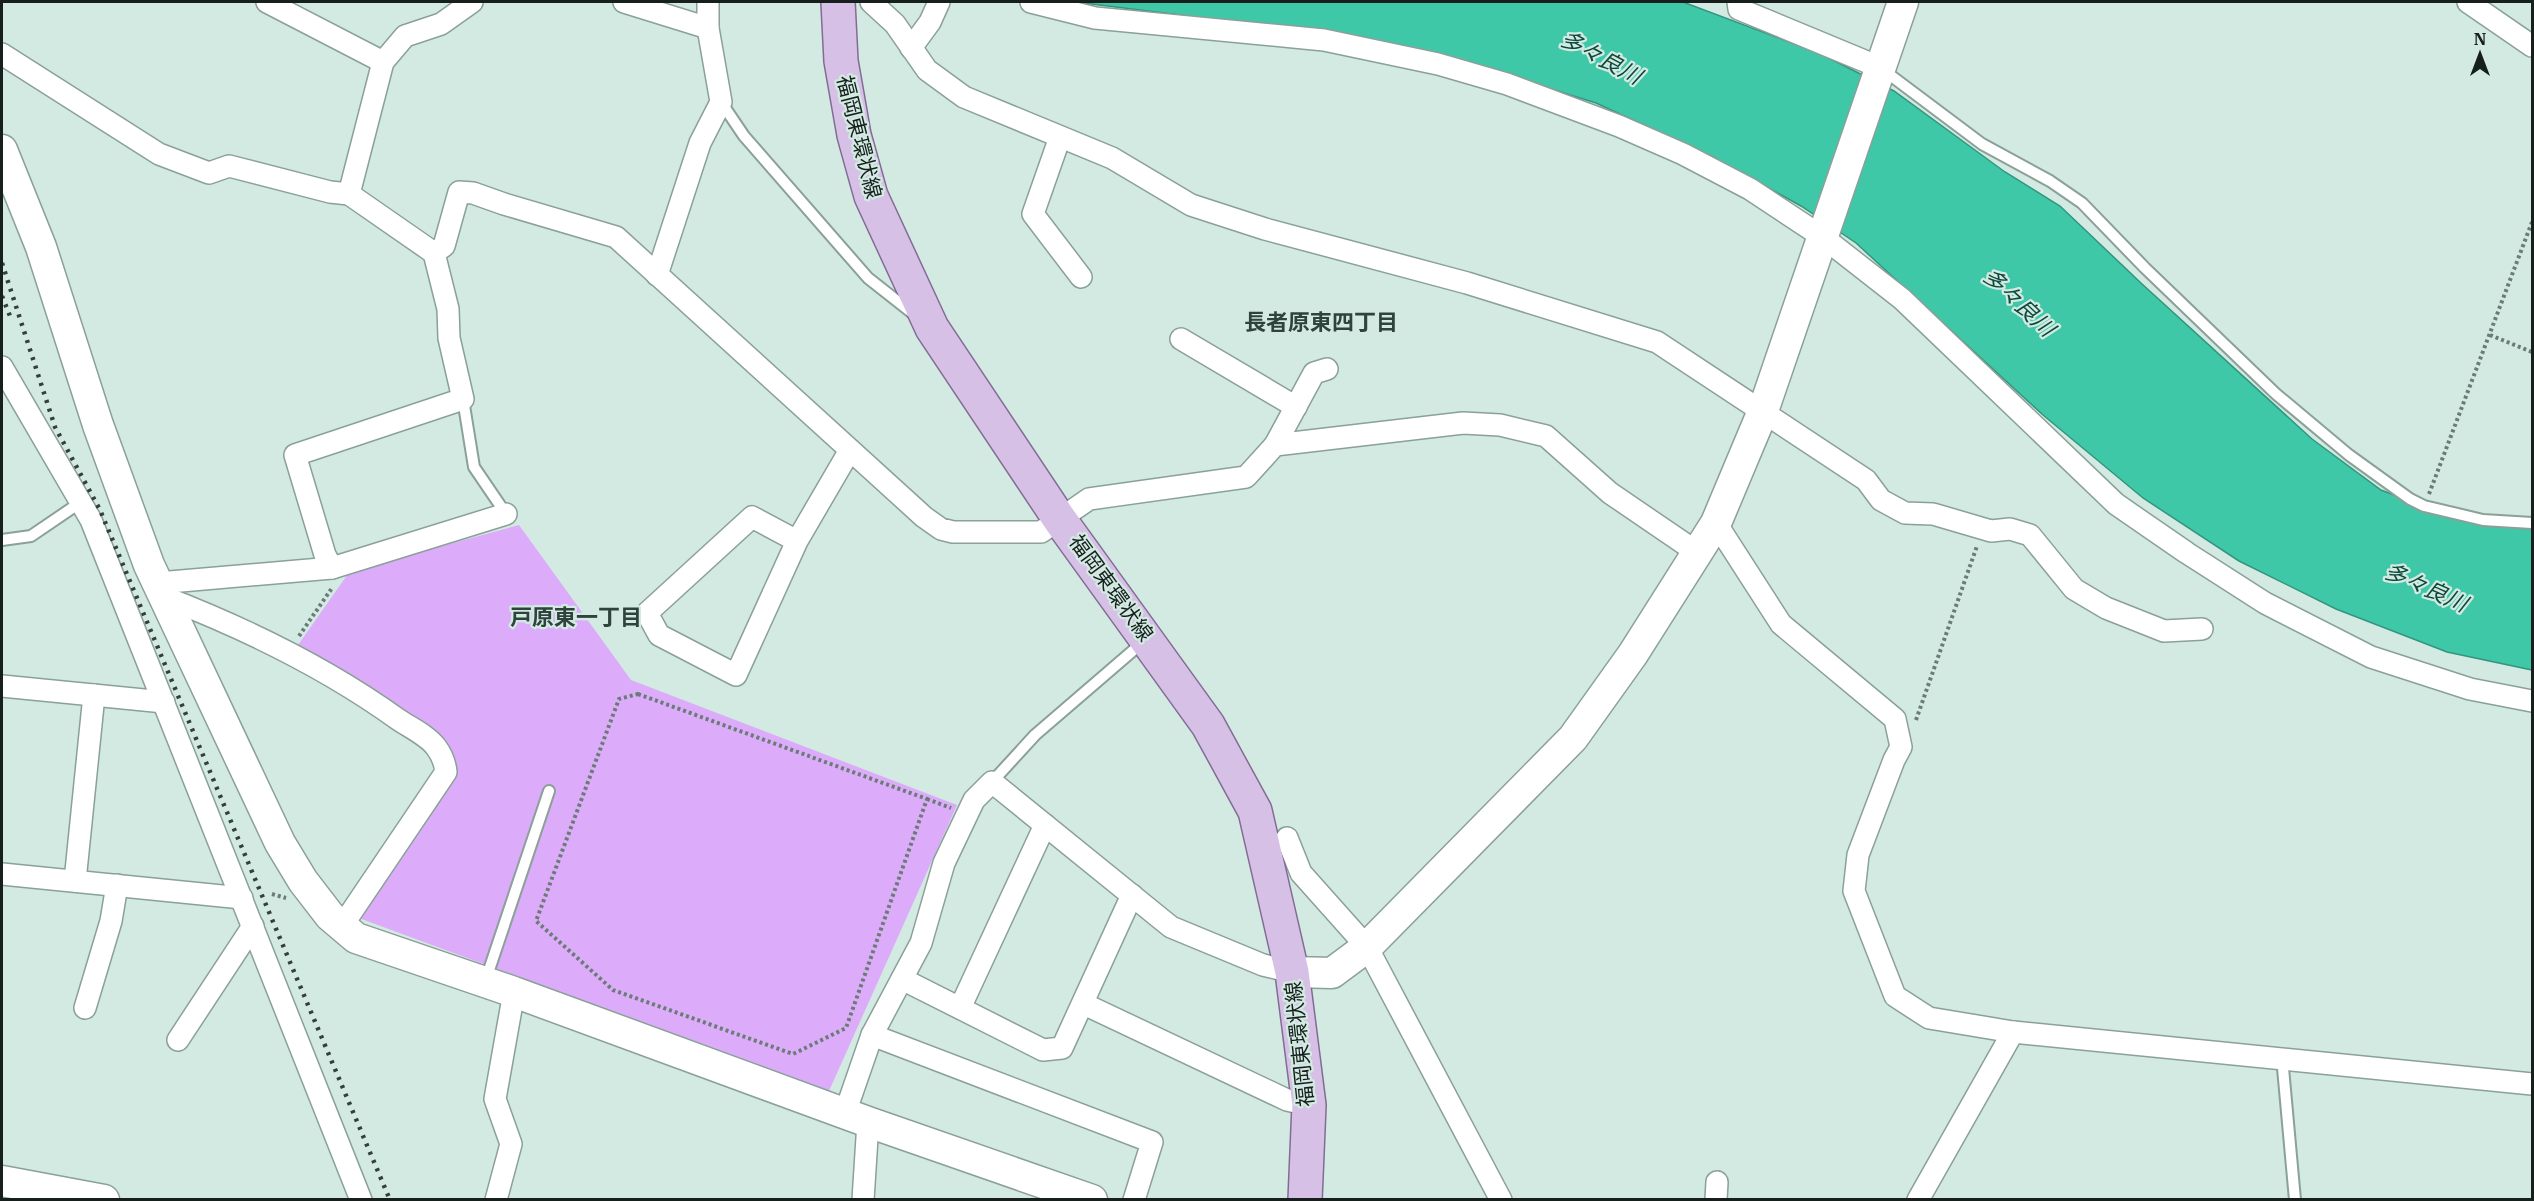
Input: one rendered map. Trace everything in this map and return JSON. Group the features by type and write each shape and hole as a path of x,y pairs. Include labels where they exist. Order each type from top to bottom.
{"main road":[{"name":"福岡東環状線","path":"838,2 841,61 854,135 871,196 932,328 1060,519 1148,638 1208,725 1256,811 1292,972 1309,1105 1305,1200"}],"street":[{"path":"267,2 383,62"},
{"path":"349,195 383,62 405,36 441,24 472,2"},
{"path":"624,2 708,28"},
{"path":"657,276 700,143 721,102 708,28 708,2"},
{"path":"871,2 895,24 927,70 964,97 1112,158 1191,205 1265,229 1467,283 1657,342 1866,480 1881,500 1897,509 1905,513 1933,514 1991,531 2010,529 2030,535 2074,589 2106,608 2163,632 2202,630"},
{"path":"911,48 930,22 939,2"},
{"path":"1031,2 1095,18 1324,40 1438,64 1507,84 1619,126 1683,154 1750,189 1824,238 1902,299 2116,504 2187,553 2265,603 2371,657 2470,689 2532,701"},
{"path":"1738,2 1739,9 1879,67"},
{"path":"863,1200 856,1117 872,1035 921,943 944,863 974,800 992,782 1171,927 1263,965 1292,972 1332,973 1366,947 1573,738 1634,654 1716,523 1763,411 1903,2"},
{"path":"2468,2 2532,46"},
{"path":"2,54 159,154 209,173 229,166 349,195 435,254 448,309 448,338 463,399 295,455 325,555 332,568"},
{"path":"1060,137 1033,214 1081,277"},
{"path":"2,150 40,247 98,425 161,590 280,843 303,881 330,916 356,938 514,992 856,1117 1092,1200"},
{"path":"435,254 444,246 459,192 472,193 616,237 924,517 941,529 953,532 1041,532 1089,499 1246,477 1275,445 1314,373 1327,369"},
{"path":"1181,339 1296,406"},
{"path":"2,368 91,519 361,1200"},
{"path":"1275,445 1463,423 1500,425 1546,436 1610,493 1698,553"},
{"path":"797,541 752,517 647,613 659,635 736,675 797,541 850,450"},
{"path":"161,590 332,568 506,514"},
{"path":"1716,523 1781,624 1895,719 1901,747 1858,855 1854,891 1895,996 1929,1018 2013,1032 2282,1057 2532,1084"},
{"path":"161,590 288,652 360,691 435,745 444,761 446,772 342,926"},
{"path":"2,686 164,702"},
{"path":"75,881 94,695"},
{"path":"960,1008 1045,825"},
{"path":"1287,838 1301,873 1366,947 1502,1200"},
{"path":"2,874 242,898"},
{"path":"86,1008 111,921 117,885"},
{"path":"902,979 1042,1050 1062,1048 1132,895"},
{"path":"178,1040 253,926"},
{"path":"496,1200 511,1144 495,1099 514,992"},
{"path":"1084,1004 1287,1100 1309,1105"},
{"path":"1918,1200 2013,1032"},
{"path":"872,1035 1152,1142 1134,1200"},
{"path":"2,1181 104,1200"}],"lane":[{"path":"1879,67 1982,144 2050,181 2082,203 2145,268 2276,394 2349,455 2410,499 2424,506 2483,520 2532,523"},
{"path":"721,102 744,136 868,278 932,328"},
{"path":"463,399 474,467 506,514"},
{"path":"2,540 31,536 81,502"},
{"path":"992,782 1035,735 1148,638"},
{"path":"485,982 549,791"},
{"path":"2282,1057 2295,1200"}],"path":[{"path":"2424,506 2532,222"},
{"path":"2490,335 2532,352"},
{"path":"1901,747 1915,723 1984,529"},
{"path":"288,652 336,581 332,568"},
{"path":"638,694 927,799 846,1028 794,1054 613,990 536,921 619,699 638,694"}],"shaded area":[{"path":"519,525 631,680 957,805 829,1091 356,917 444,790 441,745 298,645 350,571"}],"water":[{"name":"多々良川","path":"1075,2 1683,2 1821,54 1894,91 2005,172 2060,206 2312,439 2381,490 2462,521 2532,528 2532,670 2447,652 2336,609 2239,561 2143,498 2043,415 1856,243 1801,206 1711,156 1596,103 1465,62 1336,34"}],"railway":[{"path":"2,263 55,427 100,510 390,1200"},
{"path":"2,296 12,321"}],"district":[{"name":"長者原東四丁目","path":"1321,322"},
{"name":"戸原東一丁目","path":"576,617"}]}
